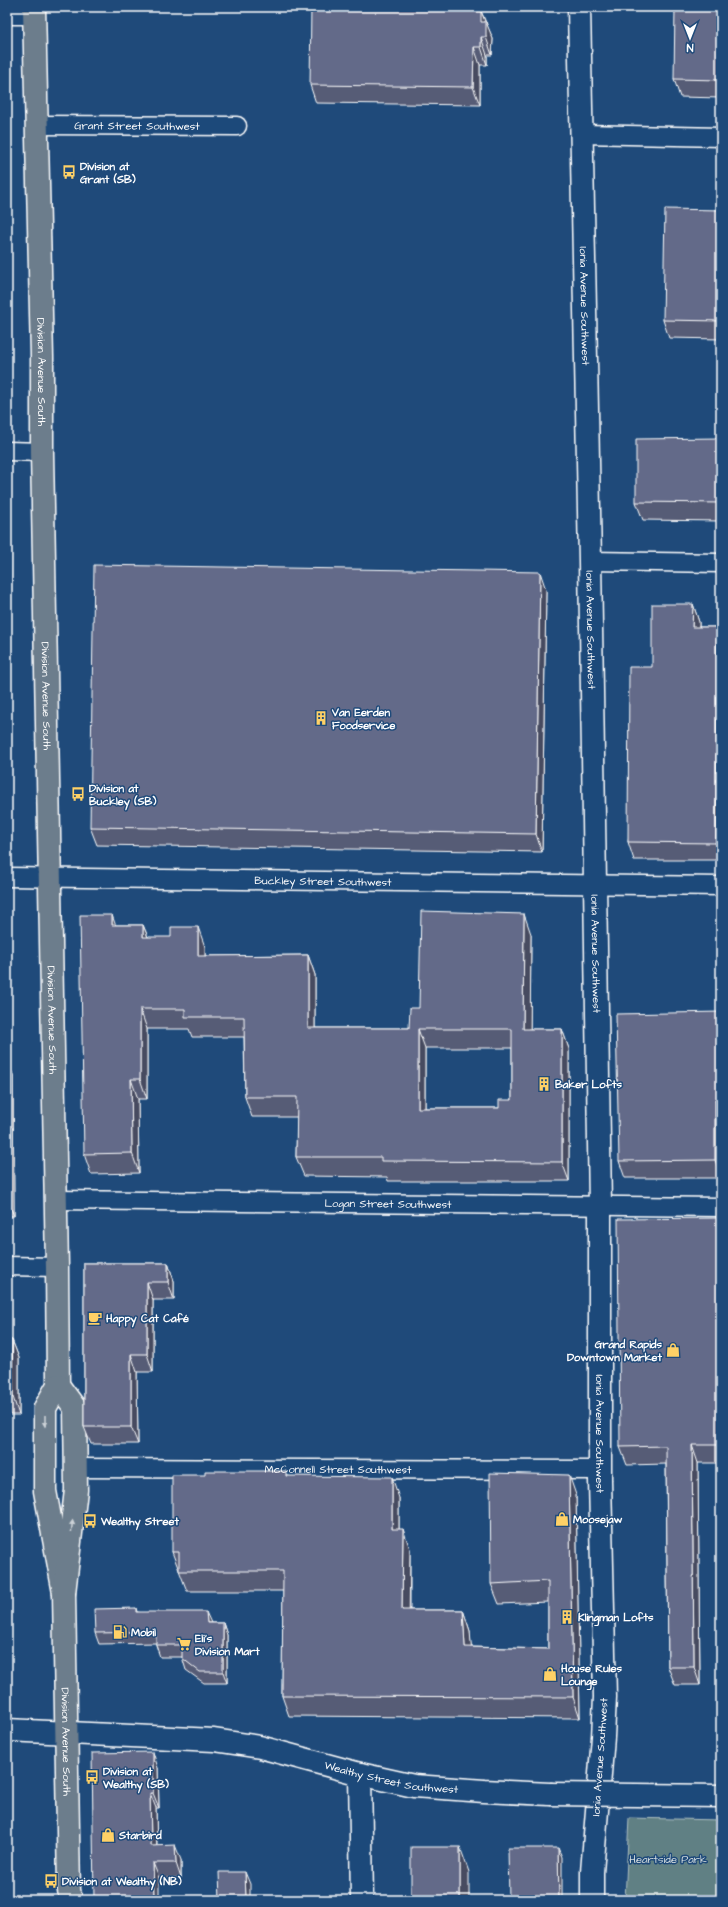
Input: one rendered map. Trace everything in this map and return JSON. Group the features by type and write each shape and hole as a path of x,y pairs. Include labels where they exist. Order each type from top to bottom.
{"main road":[{"name":"Division Avenue South","path":"34,11 42,357 42,452 51,878 58,1385 45,1408 45,1491 64,1592"},
{"name":"Division Avenue South","path":"58,1385 75,1408 76,1490 64,1592 69,1897"}],"street":[{"name":"Ionia Avenue Southwest","path":"579,7 590,561 600,1206 600,1470 604,1711 592,1872 592,1900"},
{"path":"7,14 34,11"},
{"name":"Grant Street Southwest","path":"37,125 237,126"},
{"path":"582,134 721,137"},
{"path":"7,451 42,452"},
{"path":"590,561 721,563"},
{"name":"Buckley Street Southwest","path":"7,877 721,886"},
{"name":"Logan Street Southwest","path":"56,1200 721,1207"},
{"path":"7,1266 57,1268"},
{"name":"McConnell Street Southwest","path":"76,1468 600,1470"},
{"name":"Wealthy Street Southwest","path":"7,1730 214,1740 260,1748 360,1774 414,1786 550,1794 721,1796"},
{"path":"360,1774 362,1900"}],"green space":[{"name":"Heartside Park","path":"629,1818 721,1820 721,1900 625,1900"}],"building":[{"path":"311,7 475,7 475,11 481,11 481,22 486,22 486,37 481,37 481,47 474,47 473,87 310,85"},
{"path":"675,7 721,7 721,80 674,79"},
{"path":"665,209 721,210 721,321 663,320"},
{"path":"721,438 721,503 636,502 636,439"},
{"name":"Van Eerden Foodservice","path":"94,565 540,572 536,834 90,827"},
{"path":"652,604 693,604 692,627 717,627 716,843 628,842 629,667 652,667"},
{"path":"421,911 524,914 523,1029 562,1029 562,1162 381,1161 381,1157 296,1157 297,1097 245,1097 244,1017 185,1017 185,1009 140,1009 140,1079 131,1079 132,1153 84,1154 80,915 112,915 112,925 143,925 143,937 171,937 171,927 198,927 198,956 308,955 308,1028 409,1028 410,1008 419,1008","holes":["418,1029 512,1029 512,1100 499,1100 499,1108 418,1108"]},
{"path":"721,1012 721,1099 715,1099 715,1160 619,1161 616,1014"},
{"name":"Grand Rapids Downtown Market","path":"721,1218 721,1445 692,1445 694,1667 668,1667 666,1446 620,1447 618,1219"},
{"path":"84,1263 168,1263 168,1282 147,1282 147,1354 131,1354 131,1427 84,1427"},
{"path":"7,1340 12,1340 13,1397 7,1397"},
{"path":"205,1471 286,1471 286,1476 392,1477 392,1529 403,1529 402,1610 463,1610 465,1647 548,1649 548,1581 491,1584 490,1473 569,1475 573,1697 282,1696 283,1571 179,1571 179,1552 172,1552 172,1475 205,1475"},
{"path":"136,1608 136,1612 206,1612 207,1623 223,1623 223,1672 200,1672 182,1658 182,1645 156,1645 156,1632 95,1633 94,1609"},
{"path":"153,1752 153,1793 150,1793 151,1846 175,1845 176,1863 153,1863 154,1900 94,1900 92,1753"},
{"path":"411,1847 460,1847 460,1900 411,1900"},
{"path":"508,1848 558,1848 559,1900 509,1900"},
{"path":"219,1872 245,1872 246,1900 220,1900"}],"place":[{"name":"Division at Grant (SB)","path":"69,172"},
{"name":"Van Eerden Foodservice","path":"321,718"},
{"name":"Division at Buckley (SB)","path":"78,794"},
{"name":"Baker Lofts","path":"544,1084"},
{"name":"Happy Cat Café","path":"95,1318"},
{"name":"Grand Rapids Downtown Market","path":"673,1350"},
{"name":"Moosejaw","path":"562,1519"},
{"name":"Wealthy Street","path":"90,1521"},
{"name":"Klingman Lofts","path":"567,1617"},
{"name":"Mobil","path":"120,1632"},
{"name":"Eli's Division Mart","path":"184,1644"},
{"name":"House Rules Lounge","path":"550,1674"},
{"name":"Division at Wealthy (SB)","path":"92,1777"},
{"name":"Starbird","path":"108,1835"},
{"name":"Division at Wealthy (NB)","path":"51,1881"}]}
